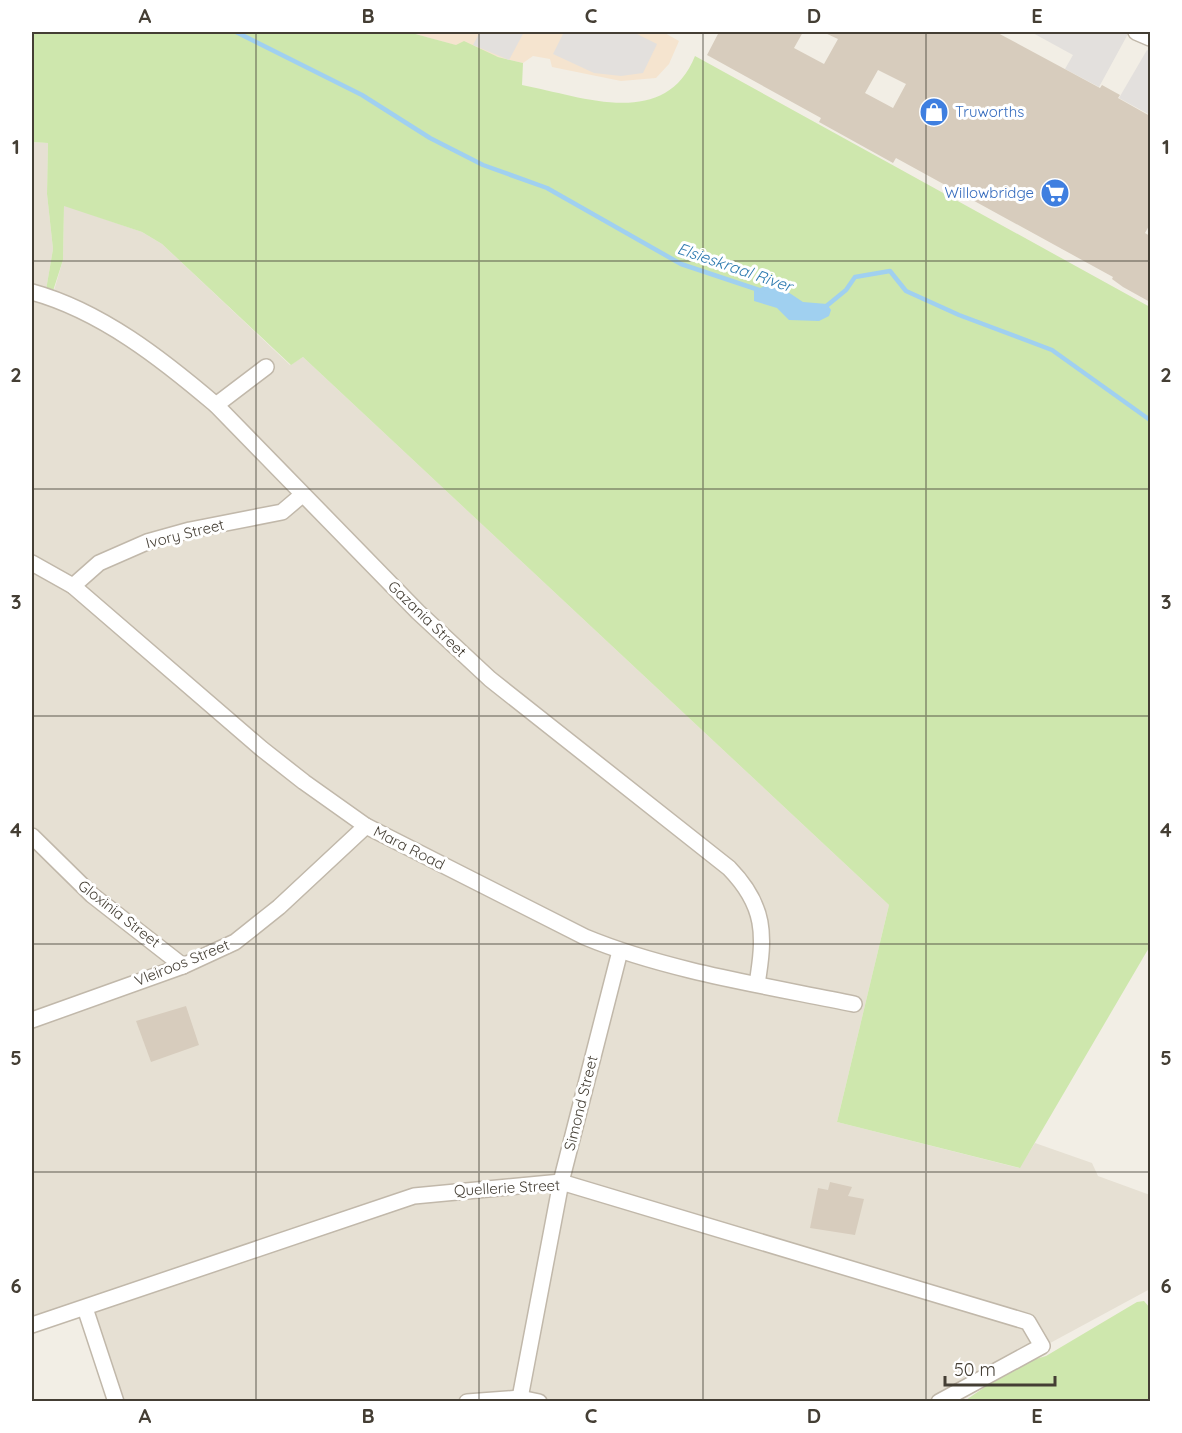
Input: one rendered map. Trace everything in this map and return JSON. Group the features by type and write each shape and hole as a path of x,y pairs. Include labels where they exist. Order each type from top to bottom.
{"street":[{"path":"1136,32 1150,38"},
{"name":"Gazania Street","path":"32,292 74,308 131,339 216,405 418,612 490,679 741,881 753,897 763,930 758,984"},
{"path":"216,405 266,367"},
{"name":"Ivory Street","path":"73,586 99,563 147,542 190,530 282,513 302,495"},
{"name":"Mara Road","path":"32,563 73,586 262,749 366,826 585,937 620,951 854,1004"},
{"name":"Vleiroos Street","path":"32,1020 183,966 235,942 252,930 366,826"},
{"name":"Gloxinia Street","path":"32,836 92,895 183,966"},
{"name":"Simond Street","path":"520,1398 561,1182 620,951"},
{"name":"Quellerie Street","path":"32,1325 414,1196 561,1182 1021,1318 1031,1325 1042,1346 939,1401"},
{"path":"85,1308 116,1401"},
{"path":"467,1401 520,1398 539,1401"}],"shaded area":[{"path":"408,32 663,32 679,41 669,64 656,78 621,81 552,67 550,59 533,56 523,63"},
{"path":"480,32 524,32 509,60 473,45"},
{"path":"564,32 633,32 657,44 643,73 621,76 594,73 553,54"},
{"path":"1031,32 1129,32 1099,87 1065,69 1073,55"},
{"path":"1147,50 1150,52 1150,115 1119,98"},
{"path":"32,142 48,143 47,194 53,249 45,296 52,297 63,260 64,205 142,232 162,244 290,365 303,357 889,905 837,1122 1019,1168 1035,1143 1092,1163 1098,1176 1150,1195 1150,1289 941,1402 116,1401 84,1309 32,1327"}],"green space":[{"path":"32,32 408,32 456,45 464,41 498,57 523,63 522,85 570,96 619,103 643,101 664,94 681,79 695,56 1150,307 1150,946 1020,1168 837,1122 889,905 303,357 291,365 162,244 142,232 64,206 63,260 53,291 46,290 53,249 47,194 48,143 32,142"},
{"path":"1144,1301 1150,1308 1150,1401 963,1402 1001,1376 1029,1361 1046,1356 1137,1302"}],"water":[{"path":"773,282 803,302 827,304 831,310 829,316 819,321 789,320 777,308 754,301 754,291"}],"building":[{"name":"Willowbridge","path":"719,32 803,32 794,48 824,64 838,39 823,32 996,32 1100,88 1102,85 1120,95 1118,98 1150,116 1150,224 1145,233 1150,236 1150,302 1123,287 1112,279 1113,277 896,158 893,163 819,122 821,118 707,55","holes":["878,70 906,84 893,108 865,93"]},
{"path":"186,1006 199,1045 151,1062 136,1021"},
{"path":"830,1182 852,1187 848,1196 864,1199 855,1235 810,1228 818,1188 828,1190"}],"waterway":[{"name":"Elsieskraal River","path":"236,32 362,95 430,138 483,165 547,188 681,264 762,291"},
{"name":"Elsieskraal River","path":"824,308 846,290 855,277 890,271 906,291 959,315 1052,350 1150,420"}],"place":[{"name":"Truworths","path":"934,112"},
{"name":"Willowbridge","path":"1055,193"}]}
